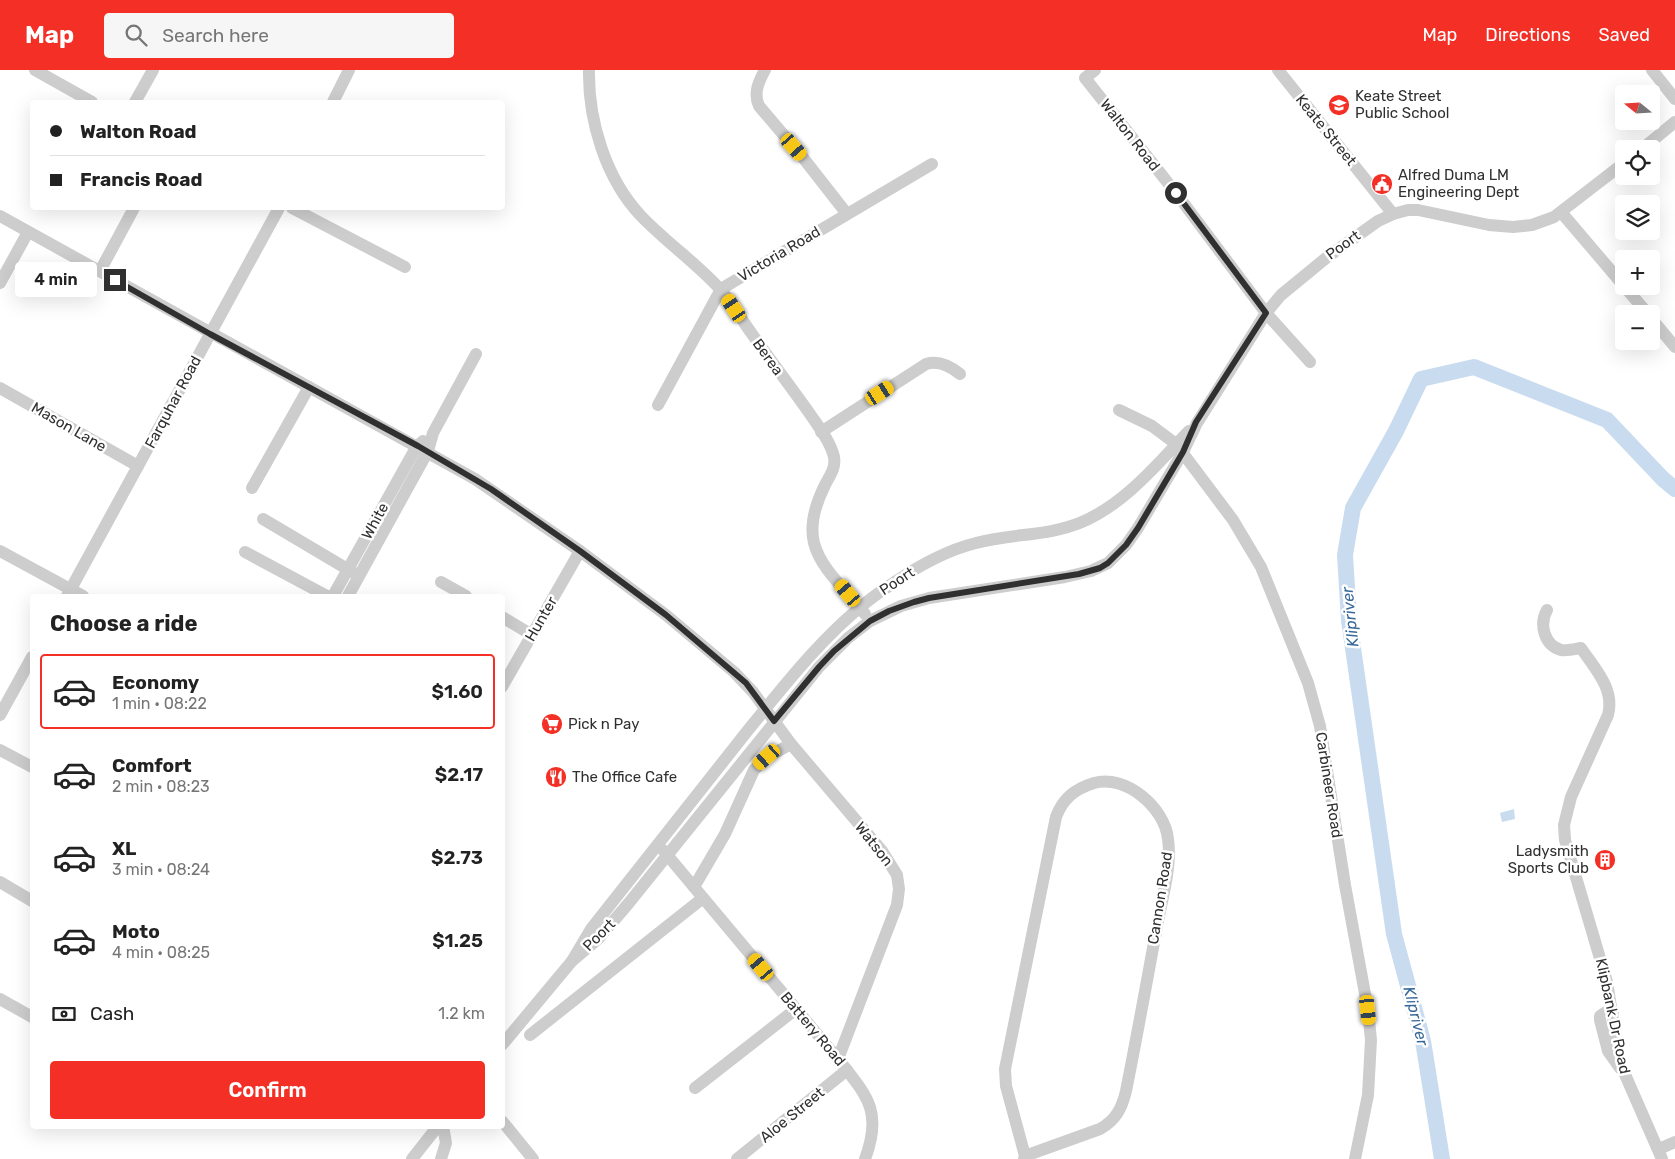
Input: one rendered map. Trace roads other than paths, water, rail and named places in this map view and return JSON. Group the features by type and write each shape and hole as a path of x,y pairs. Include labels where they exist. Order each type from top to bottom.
{"street":[{"path":"35,70 88,100"},
{"path":"136,100 153,70"},
{"path":"334,100 349,70"},
{"name":"Berea","path":"589,70 590,93 596,127 608,162 623,194 642,217 721,289 832,450 834,466 816,507 812,532 814,543 824,564 870,621"},
{"path":"765,70 757,92 756,101 847,214"},
{"name":"Keate Street","path":"1278,70 1393,214"},
{"path":"1652,70 1675,99"},
{"name":"Walton Road","path":"1090,74 1266,313 1310,362"},
{"path":"1653,140 1675,122"},
{"name":"Victoria Road","path":"658,405 721,289 932,164"},
{"name":"Poort","path":"572,961 598,939 668,856 819,667 848,638 870,621 901,606 922,600 1066,577 1100,568 1117,555 1138,528 1179,448 1266,313 1288,289 1326,258 1378,221 1408,210 1418,210 1489,225 1513,227 1538,224 1561,212 1615,170"},
{"path":"100,271 133,210"},
{"name":"Farquhar Road","path":"69,593 278,210"},
{"path":"296,210 405,267"},
{"path":"1561,212 1615,275"},
{"name":"Watson","path":"0,216 210,334 423,449 491,489 580,551 666,615 746,683 791,744 882,851 894,868 898,882 897,905 838,1059"},
{"path":"0,283 28,232"},
{"path":"1632,295 1640,305"},
{"path":"1660,329 1675,347"},
{"name":"White","path":"335,594 353,572 476,354"},
{"path":"821,432 926,364 932,362 942,364 960,374"},
{"path":"252,488 309,387"},
{"name":"Mason Lane","path":"0,388 138,466"},
{"name":"Carbineer Road","path":"1119,410 1152,426 1179,448 1233,520 1252,549 1301,663 1317,716 1368,1010 1371,1040 1368,1095 1354,1159"},
{"name":"Poort","path":"572,961 591,930 766,708 833,631 860,607 883,589 915,569 961,547 998,539 1048,533 1095,515 1136,486 1179,448"},
{"path":"263,519 353,572"},
{"path":"0,551 69,593"},
{"name":"Hunter","path":"505,682 580,551"},
{"path":"245,552 323,594"},
{"name":"White","path":"348,594 353,572"},
{"path":"441,582 462,594"},
{"name":"Klipbank Dr Road","path":"1547,610 1542,619 1545,634 1551,646 1563,650 1581,648 1610,696 1610,708 1571,797 1565,817 1564,830 1567,849 1601,957 1623,1072 1661,1154"},
{"path":"505,619 532,635"},
{"path":"0,715 30,661"},
{"path":"694,887 725,834 754,770 767,757 791,744"},
{"path":"0,750 30,766"},
{"name":"Cannon Road","path":"1099,782 1115,784 1140,795 1152,806 1163,822 1169,847 1164,885 1126,1091 1120,1110 1108,1124 1100,1129 1025,1157 1006,1086 1005,1069 1056,817 1065,800 1077,790 1099,782"},
{"name":"Battery Road","path":"659,844 838,1059 865,1095 872,1114 872,1136 865,1159"},
{"path":"0,882 30,899"},
{"path":"530,1035 703,898"},
{"path":"505,1041 572,961"},
{"path":"0,999 30,1016"},
{"path":"695,1088 796,1009"},
{"name":"Aloe Street","path":"737,1159 847,1070"},
{"path":"505,1124 533,1159"},
{"path":"412,1159 436,1129"},
{"path":"439,1129 446,1143 441,1159"},
{"path":"1661,1154 1675,1142"}],"water":[{"path":"1514,809 1515,819 1502,822 1500,813"}],"waterway":[{"name":"Klipriver","path":"1442,1159 1423,1041 1394,934 1349,620 1345,555 1353,508 1396,431 1421,379 1474,367 1607,420 1663,479 1675,489"}],"place":[{"name":"Keate Street Public School","path":"1339,105"},
{"name":"Alfred Duma LM Engineering Dept","path":"1382,184"},
{"name":"Pick n Pay","path":"552,724"},
{"name":"The Office Cafe","path":"556,777"},
{"name":"Ladysmith Sports Club","path":"1605,860"}]}
